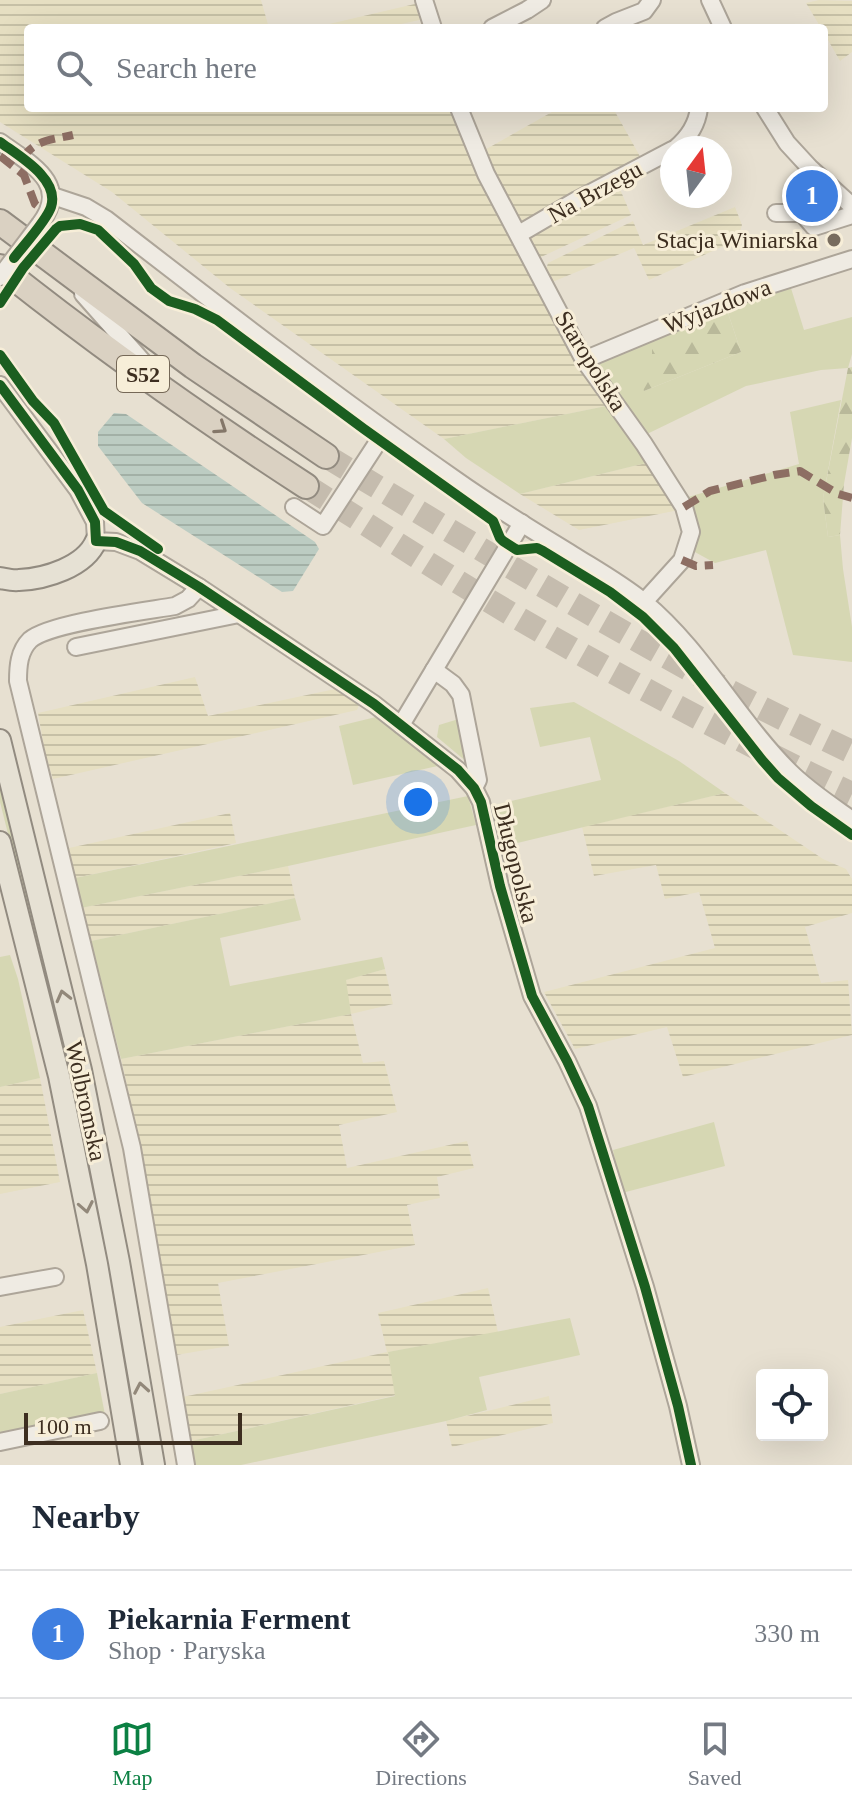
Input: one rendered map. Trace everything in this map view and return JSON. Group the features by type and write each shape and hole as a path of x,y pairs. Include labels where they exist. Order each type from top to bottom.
{"highway":[{"name":"S52","path":"0,222 193,366 326,456"},
{"name":"S52","path":"0,267 174,396 300,497"}],"main road":[{"path":"0,593 10,579 57,573 74,565 84,558 96,541"},
{"name":"Wolbromska","path":"0,740 81,1070 119,1262 154,1465"},
{"name":"Wolbromska","path":"0,842 59,1076 97,1264 131,1465"}],"street":[{"path":"424,0 432,24"},
{"path":"500,24 542,0"},
{"path":"614,24 644,11 652,0"},
{"path":"710,0 721,24"},
{"name":"Staropolska","path":"461,112 482,164 584,360 644,444 684,507 690,523 689,542 682,560 644,602"},
{"name":"Na Brzegu","path":"689,136 698,112"},
{"path":"768,112 787,143 852,206"},
{"path":"0,142 41,174 53,196 51,207 40,224 0,277"},
{"name":"Na Brzegu","path":"519,234 660,156"},
{"path":"53,196 86,207 106,219 385,431 495,508 644,602 694,652 779,761 809,789 852,820"},
{"path":"776,213 802,213 814,227 852,215"},
{"name":"Wyjazdowa","path":"584,360 745,293 852,259"},
{"path":"61,269 174,396"},
{"path":"40,298 193,366"},
{"path":"0,385 78,490 95,522 96,541"},
{"path":"300,497 323,526 385,431"},
{"path":"401,725 522,523"},
{"name":"Długopolska","path":"96,541 116,542 140,551 199,587 374,704 458,770 474,788 481,802 500,886 532,996 588,1106 645,1287 691,1465"},
{"path":"186,1465 132,1148 18,672 21,654 27,644 43,632 175,606 188,599 199,587"},
{"path":"76,647 239,614"},
{"path":"434,670 453,684 461,695 478,780 474,788"},
{"path":"827,802 852,808"},
{"path":"0,1287 55,1277"},
{"path":"0,1442 100,1421"}],"shaded area":[{"path":"0,0 261,0 268,24 24,24 24,112 456,112 611,405 444,439 230,288 112,192 0,122"},
{"path":"819,0 852,1 852,52 840,61 828,40 828,24 819,24 806,3"},
{"path":"419,3 424,19 401,24 329,24"},
{"path":"552,112 615,112 642,160 522,228 481,152"},
{"path":"617,182 631,215 539,258 529,243 531,235"},
{"path":"735,207 742,225 737,240 649,280 634,248 550,283 545,273 548,263 633,221 643,245"},
{"path":"114,413 126,414 315,542 319,549 293,591 282,592 142,503 98,446 98,432"},
{"path":"650,462 679,510 579,530 520,494"},
{"path":"195,677 208,716 335,689 360,703 357,710 53,779 38,713"},
{"path":"725,793 823,859 846,869 852,879 852,913 805,927 821,983 848,980 852,1035 683,1077 667,1027 575,1049 544,992 715,948 699,892 665,899 656,865 594,876 582,827"},
{"path":"230,813 236,843 75,878 69,848"},
{"path":"288,866 295,898 91,941 81,908"},
{"path":"385,969 393,1004 351,1014 345,980"},
{"path":"351,1014 363,1063 384,1061 397,1112 339,1125 347,1168 467,1141 474,1168 437,1177 440,1198 407,1205 415,1245 218,1283 229,1346 176,1355 139,1138 121,1059"},
{"path":"40,1078 60,1182 0,1194 0,1087"},
{"path":"488,1288 498,1332 388,1352 396,1395 191,1441 183,1397 387,1352 378,1313"},
{"path":"83,1310 97,1373 0,1394 0,1327"},
{"path":"549,1396 553,1423 452,1447 446,1421"}],"green space":[{"path":"790,285 804,330 852,317 852,354 848,368 821,370 746,386 647,434 599,369 601,360 652,337 652,357 644,391 741,352 726,307"},
{"path":"726,307 741,352 644,391 635,367 652,357 652,337"},
{"path":"852,367 852,438 840,535 828,537 823,498 848,368"},
{"path":"841,400 823,498 828,537 840,535 852,627 852,662 793,655 766,550 715,563 693,551 685,498 799,464 790,412"},
{"path":"611,405 650,462 520,494 466,458 444,439"},
{"path":"574,702 679,761 725,793 501,847 490,806 601,780 590,737 540,747 530,708"},
{"path":"380,716 442,765 353,785 339,726"},
{"path":"462,718 467,762 437,737 439,725"},
{"path":"0,785 74,1079 96,1183 145,1465 141,1465 98,1209 70,1080 0,802"},
{"path":"468,796 476,825 81,908 75,878"},
{"path":"295,898 301,920 220,938 230,986 382,957 385,969 346,980 351,1014 121,1059 91,941"},
{"path":"10,955 40,1078 0,1087 0,957"},
{"path":"714,1122 725,1166 622,1193 613,1150"},
{"path":"570,1318 580,1355 479,1377 487,1410 241,1465 194,1465 191,1441 395,1396 388,1352"},
{"path":"97,1373 105,1415 0,1437 0,1394"}],"tunnel":[{"path":"326,456 667,657 749,702 852,752"},
{"path":"306,486 582,655 735,737 852,794"}],"marked path":[{"path":"22,159 38,144 73,135"},
{"path":"0,156 24,175 35,204 53,218"},
{"path":"684,507 710,491 800,471 838,494 852,498"},
{"path":"682,560 696,566 713,565"}],"cycle path":[{"path":"0,142 36,169 50,187 52,197 45,219 14,258"},
{"path":"0,303 23,268 60,226 80,224 98,230 134,264 151,288 169,301 217,320 493,521 503,541 517,550 537,548 543,551 610,592 643,617 674,648 778,778 852,835"},
{"path":"0,355 33,401 54,423 104,511 158,549"},
{"path":"0,385 78,490 95,522 96,541 116,542 140,551 199,587 374,704 458,770 474,788 481,802 500,886 532,996 588,1106 645,1287 691,1465"}],"place":[{"name":"Piekarnia Ferment","path":"812,196"},
{"name":"Stacja Winiarska","path":"834,240"}]}
